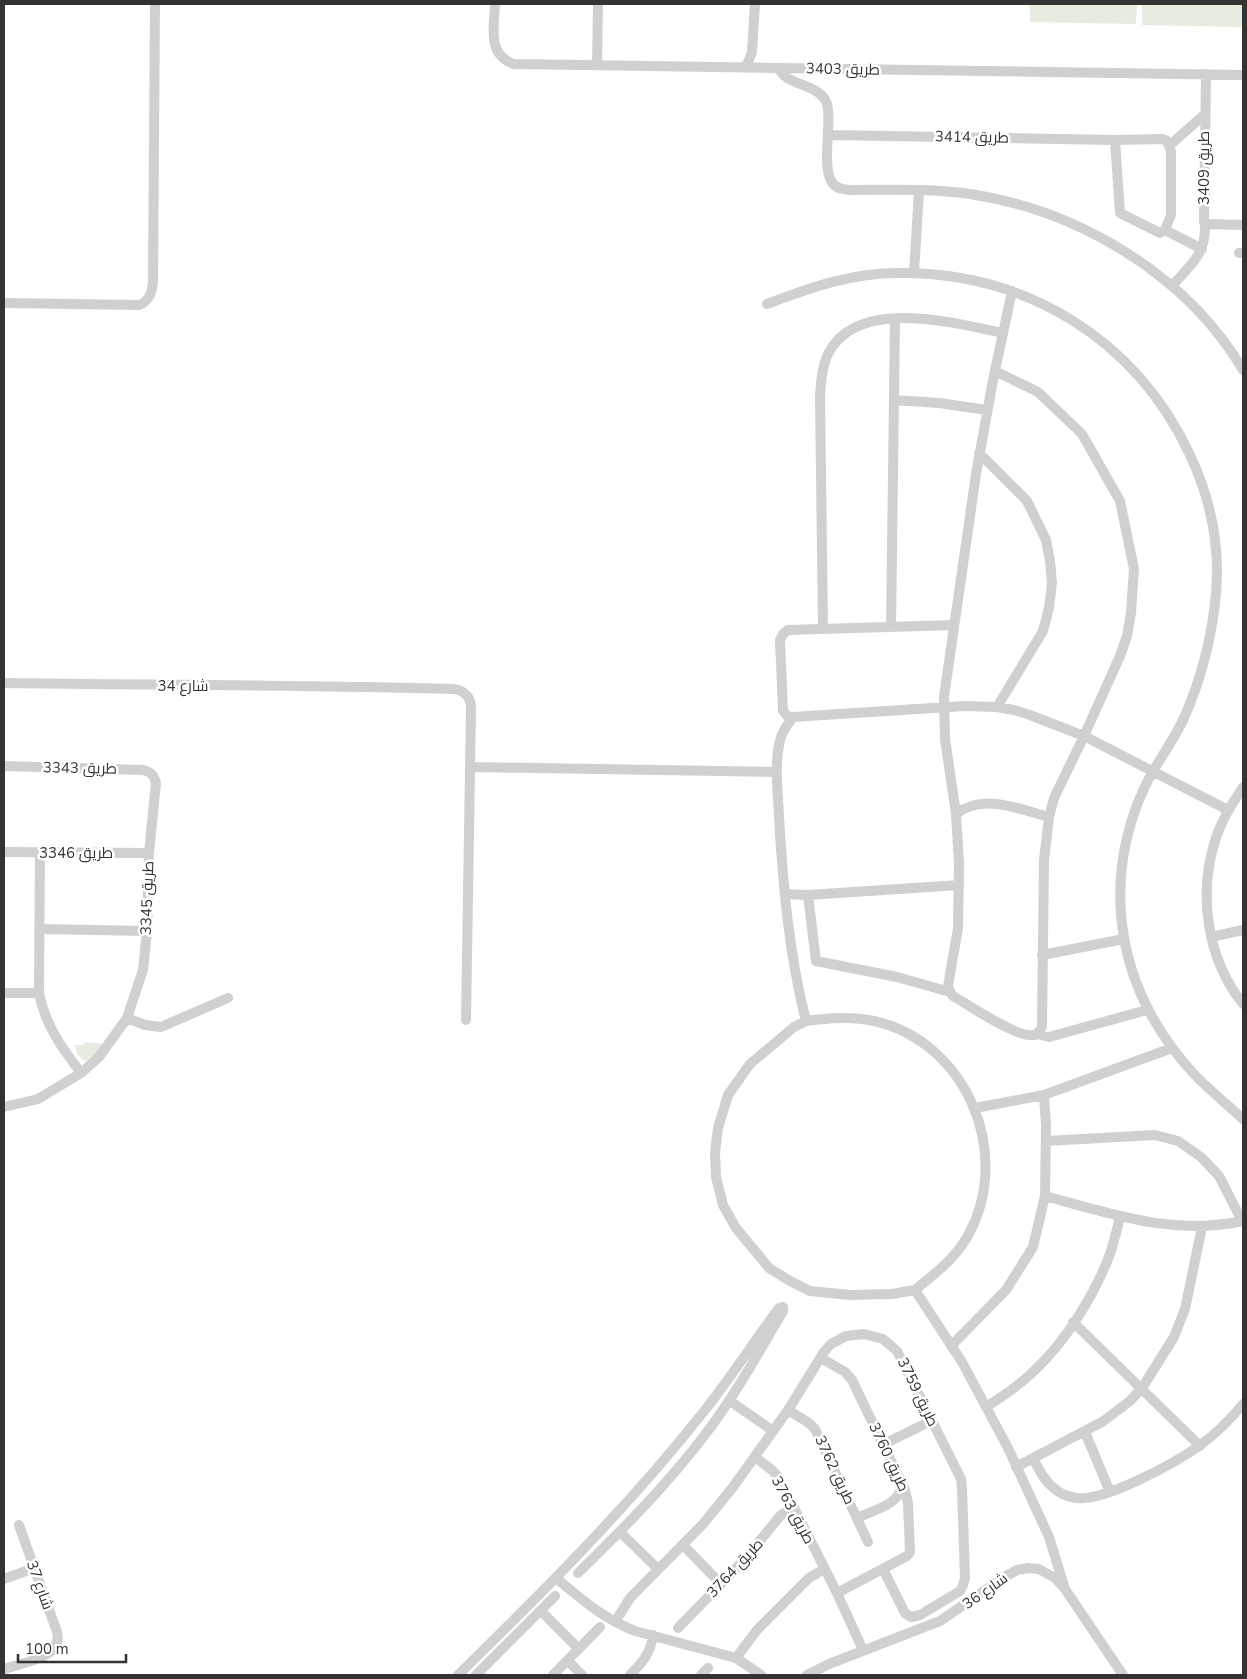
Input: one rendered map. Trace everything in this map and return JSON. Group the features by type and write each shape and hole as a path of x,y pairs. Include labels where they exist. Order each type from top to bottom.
{"street":[{"path":"4,303 135,305 142,304 148,299 153,282 154,4"},
{"name":"طريق 3403","path":"495,4 494,46 502,58 514,64 1243,74"},
{"path":"597,65 598,4"},
{"path":"755,4 758,56 763,68"},
{"path":"746,67 752,55 755,23"},
{"path":"779,68 783,75 815,90 823,96 827,105 827,169 830,180 837,187 848,190 918,191 979,196 1016,204 1063,219 1105,239 1138,260 1172,286 1204,318 1243,370"},
{"name":"طريق 3409","path":"1206,74 1205,224 1243,225"},
{"path":"1115,140 1120,213 1160,233 1165,230 1171,215 1170,145 1205,114"},
{"name":"طريق 3414","path":"828,135 1115,140 1162,139 1170,145"},
{"path":"914,273 918,191"},
{"path":"1172,286 1202,249 1205,240 1205,224"},
{"path":"1165,230 1202,249"},
{"path":"767,304 812,287 848,278 882,274 914,273 961,278 1012,291 1061,312 1107,344 1134,370 1157,398 1175,426 1196,469 1206,498 1216,543 1215,610 1205,661 1185,715 1170,746 1153,772 1140,798 1130,825 1120,882 1120,911 1124,939 1137,988 1148,1010 1172,1048 1194,1074 1243,1119"},
{"path":"950,992 948,982 956,940 959,885 956,814 945,739 943,708 979,453 1012,291"},
{"path":"823,628 820,396 823,371 831,349 847,333 868,323 895,319 941,320 1004,333"},
{"path":"891,627 895,319"},
{"path":"995,371 1038,392 1082,434 1120,500 1134,569 1131,613 1127,636 1084,736 1054,798 1049,817 1044,860 1042,1027 1037,1034"},
{"path":"894,400 987,410"},
{"path":"979,453 1027,501 1046,540 1052,576 1049,608 1043,631 998,707"},
{"path":"954,625 792,629 785,632 781,637 782,708 787,716 793,717 973,706 998,707 1030,715 1084,736 1228,810"},
{"name":"شارع 34","path":"4,683 105,686 453,689 464,692 469,697 471,703 470,767"},
{"path":"793,717 780,740 777,772 782,880 799,993 806,1021"},
{"name":"طريق 3343","path":"4,766 143,770 150,772 154,776"},
{"path":"466,1020 470,767 777,772"},
{"name":"طريق 3345","path":"4,1107 38,1098 81,1073 99,1057 128,1018 142,970 147,931 149,853 156,783 154,776"},
{"path":"1243,787 1228,810 1215,840 1208,872 1206,905 1211,937 1223,972 1243,1004"},
{"path":"956,814 971,805 986,803 1049,817"},
{"name":"طريق 3346","path":"4,852 149,853"},
{"path":"40,853 39,993 49,1027 81,1073"},
{"path":"784,894 808,895 959,885"},
{"path":"808,895 816,961 897,977 950,992 1006,1028 1028,1035 1037,1034 1049,1037 1148,1010"},
{"path":"40,928 147,931"},
{"path":"1211,937 1243,930"},
{"path":"1042,955 1124,939"},
{"path":"4,993 39,993"},
{"path":"128,1018 145,1025 161,1027 228,998"},
{"path":"840,1017 874,1021 907,1033 935,1052 958,1078 975,1108 985,1150 986,1176 979,1210 964,1241 942,1268 915,1290 892,1294 850,1295 810,1291 769,1268 736,1228 723,1204 716,1177 714,1153 718,1128 728,1095 750,1064 794,1027 806,1021 840,1017"},
{"path":"975,1108 1044,1095 1172,1048"},
{"path":"951,1346 1006,1290 1033,1247 1045,1196 1046,1141 1044,1095"},
{"path":"1045,1196 1120,1217 1164,1225 1202,1227 1242,1221 1219,1176 1201,1157 1178,1142 1155,1135 1046,1141"},
{"path":"986,1407 1012,1390 1035,1370 1056,1347 1074,1322 1094,1289 1110,1254 1120,1217"},
{"path":"1016,1467 1085,1432 1118,1411 1142,1388 1174,1337 1185,1309 1202,1227"},
{"path":"915,1290 951,1346 986,1407 1049,1537 1065,1589"},
{"path":"458,1675 556,1578 632,1497 702,1414 780,1308 783,1307 783,1311 730,1401 687,1458 652,1499 578,1573"},
{"path":"1074,1322 1200,1446"},
{"name":"طريق 3759","path":"615,1622 630,1598 703,1524 755,1457 831,1344 846,1336 864,1334 883,1339 901,1356 962,1483 965,1578 960,1591 920,1616 911,1617 905,1613 883,1569"},
{"name":"طريق 3760","path":"821,1358 850,1376 907,1494 908,1508 908,1555 906,1558 836,1593"},
{"path":"730,1401 773,1431"},
{"path":"1033,1458 1044,1479 1053,1488 1064,1495 1090,1498 1110,1492 1156,1471 1200,1446 1243,1404"},
{"name":"طريق 3762","path":"788,1410 815,1429 868,1542"},
{"path":"884,1444 932,1421"},
{"path":"1085,1432 1110,1492"},
{"name":"طريق 3763","path":"755,1457 776,1474 863,1650"},
{"path":"857,1518 894,1501 899,1495 902,1485"},
{"path":"894,1501 902,1502 908,1508"},
{"name":"طريق 3764","path":"678,1628 754,1549 781,1515 793,1508"},
{"name":"شارع 37","path":"4,1669 49,1654 58,1643 57,1632 19,1525"},
{"path":"620,1532 658,1569"},
{"path":"683,1545 721,1584"},
{"path":"4,1578 34,1568"},
{"name":"شارع 36","path":"808,1675 828,1664 940,1621 1006,1576 1017,1570 1028,1568 1044,1570 1065,1589 1123,1675"},
{"path":"736,1658 757,1630 808,1578 824,1569"},
{"path":"556,1578 590,1606 615,1622 653,1636 736,1658 761,1675"},
{"path":"476,1675 555,1596"},
{"path":"541,1611 579,1649"},
{"path":"553,1675 600,1628"},
{"path":"630,1675 646,1657 651,1647 653,1636"},
{"path":"568,1661 582,1675"}],"shaded area":[{"path":"1030,4 1137,4 1136,24 1030,22"},
{"path":"1142,4 1243,4 1243,27 1142,25"},
{"path":"85,1042 104,1044 106,1046 84,1061 77,1054 75,1045 84,1045"}]}
